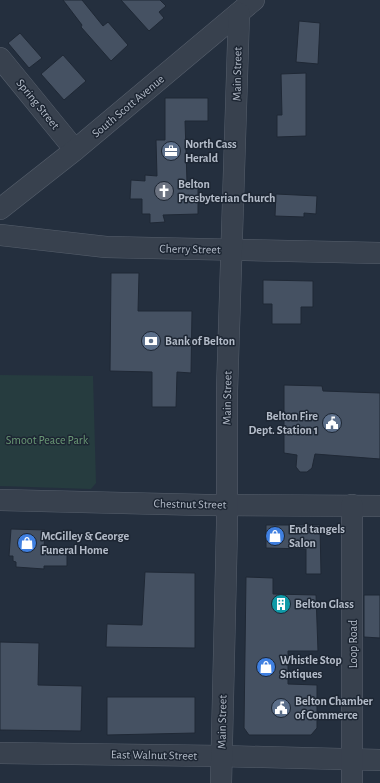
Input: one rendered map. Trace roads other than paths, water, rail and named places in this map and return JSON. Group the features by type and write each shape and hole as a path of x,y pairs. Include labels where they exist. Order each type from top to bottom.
{"street":[{"name":"South Scott Avenue","path":"0,209 75,150 246,6"},
{"name":"Main Street","path":"221,783 227,504 227,391 232,250 246,6"},
{"name":"Spring Street","path":"0,58 75,150"},
{"name":"Cherry Street","path":"0,235 106,247 380,253"},
{"name":"Chestnut Street","path":"0,500 380,506"},
{"name":"Loop Road","path":"352,505 352,783"},
{"name":"East Walnut Street","path":"0,753 380,760"}],"place":[{"name":"North Cass Herald","path":"171,151"},
{"name":"Belton Presbyterian Church","path":"164,191"},
{"name":"Bank of Belton","path":"151,341"},
{"name":"Belton Fire Dept. Station 1","path":"332,423"},
{"name":"End tangels Salon","path":"275,536"},
{"name":"McGilley & George Funeral Home","path":"27,543"},
{"name":"Belton Glass","path":"281,604"},
{"name":"Whistle Stop Sntiques","path":"266,667"},
{"name":"Belton Chamber of Commerce","path":"281,708"}],"park label":[{"name":"Smoot Peace Park","path":"47,440"}]}
